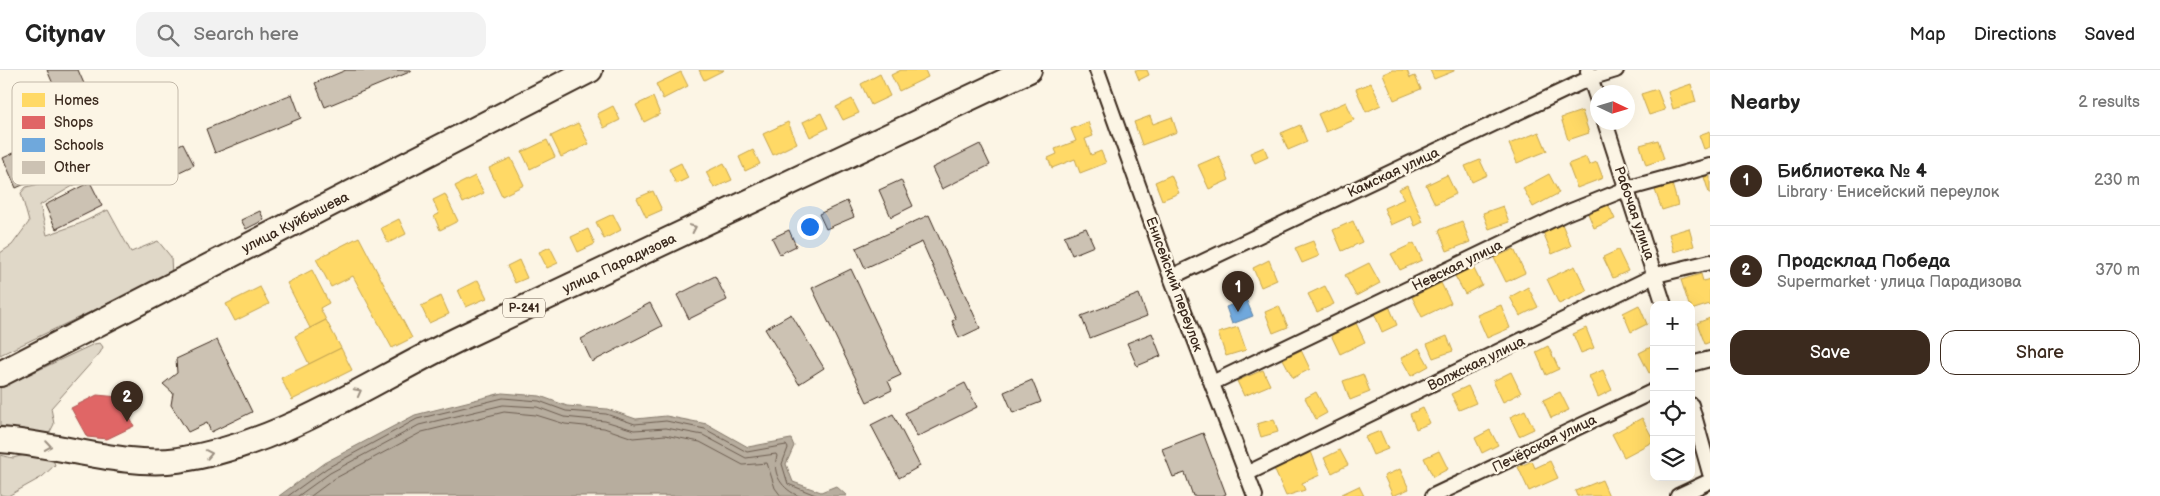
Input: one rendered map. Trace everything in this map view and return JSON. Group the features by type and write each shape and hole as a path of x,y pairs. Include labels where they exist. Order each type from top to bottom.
{"highway":[{"name":"улица Куйбышева","path":"0,374 590,70"},
{"name":"улица Парадизова","path":"0,440 129,459 175,460 222,451 254,442 290,428 461,338 1029,70"}],"street":[{"name":"Енисейский переулок","path":"1098,70 1171,277 1255,496"},
{"name":"Камская улица","path":"1171,277 1589,74 1616,70"},
{"name":"Рабочая улица","path":"1607,130 1663,301"},
{"name":"Невская улица","path":"1212,384 1566,213 1626,188 1710,166"},
{"name":"Волжская улица","path":"1246,474 1656,276 1710,262"},
{"path":"1695,363 1710,360"},
{"name":"Печёрская улица","path":"1433,496 1650,393"},
{"path":"1695,419 1710,473"},
{"path":"1678,496 1710,481"}],"shaded area":[{"path":"35,185 75,185 40,205 47,235 79,224 108,210 131,252 158,241 171,257 172,276 147,285 0,355 0,253 12,245 29,222 21,193 26,187"},
{"path":"100,343 103,347 100,353 51,408 54,424 49,434 0,426 0,388 94,344"},
{"path":"28,454 52,457 55,465 42,477 8,496 0,495 0,455 13,458"}],"water":[{"path":"502,393 540,396 567,406 607,409 636,419 666,416 707,424 748,447 791,439 794,446 786,464 793,482 821,492 836,486 847,496 279,496 324,463 415,415"}],"building: Homes":[{"path":"699,70 724,70 704,80"},
{"path":"901,70 925,70 928,77 899,91 891,75"},
{"path":"1135,70 1147,70 1149,75 1139,80"},
{"path":"1392,70 1407,70 1410,78 1415,76 1421,89 1394,100 1383,74"},
{"path":"1430,70 1454,70 1454,71 1434,79"},
{"path":"681,72 688,86 663,99 656,84"},
{"path":"880,74 890,96 871,105 861,84"},
{"path":"1371,83 1381,105 1366,112 1356,89"},
{"path":"1691,84 1696,102 1673,109 1668,92"},
{"path":"1657,89 1665,110 1649,115 1641,94"},
{"path":"653,97 660,114 644,122 636,105"},
{"path":"852,99 859,113 843,120 836,107"},
{"path":"1346,102 1354,120 1326,132 1318,114"},
{"path":"613,106 620,120 604,128 597,114"},
{"path":"1582,111 1589,133 1568,140 1561,118"},
{"path":"821,113 828,128 810,137 803,122"},
{"path":"1150,116 1153,124 1172,117 1177,132 1142,145 1134,122"},
{"path":"788,122 797,143 773,155 763,134"},
{"path":"1088,122 1093,136 1085,139 1091,155 1101,151 1106,163 1080,173 1075,159 1052,168 1048,158 1057,154 1055,149 1076,141 1071,129"},
{"path":"578,123 589,144 561,157 551,136"},
{"path":"1300,125 1307,142 1288,150 1281,133"},
{"path":"1710,131 1710,147 1704,149 1699,135"},
{"path":"1539,132 1547,151 1517,163 1509,144"},
{"path":"547,140 555,157 530,169 522,152"},
{"path":"1658,140 1664,159 1646,165 1640,145"},
{"path":"1264,147 1268,157 1255,163 1250,153"},
{"path":"753,150 760,164 745,171 739,157"},
{"path":"1219,156 1229,180 1209,189 1198,165"},
{"path":"1586,157 1589,165 1597,162 1603,178 1577,188 1568,164"},
{"path":"511,158 524,185 502,196 489,168"},
{"path":"1480,160 1487,175 1472,182 1465,166"},
{"path":"681,163 688,178 676,184 669,169"},
{"path":"724,163 732,180 714,188 706,172"},
{"path":"1549,174 1559,193 1533,207 1523,188"},
{"path":"1171,175 1179,193 1162,200 1155,182"},
{"path":"1447,175 1456,194 1435,204 1426,185"},
{"path":"475,176 484,193 463,203 455,186"},
{"path":"1710,176 1710,193 1709,193 1704,177"},
{"path":"1672,184 1678,205 1662,210 1655,190"},
{"path":"1407,185 1423,222 1415,226 1411,216 1391,225 1384,208 1404,199 1399,189"},
{"path":"653,191 662,210 646,217 637,198"},
{"path":"445,194 458,221 440,230 434,216 439,214 433,200"},
{"path":"1607,202 1615,219 1594,228 1587,211"},
{"path":"1503,206 1509,222 1489,229 1483,213"},
{"path":"613,214 621,230 604,239 596,222"},
{"path":"399,219 406,234 388,243 381,228"},
{"path":"1353,221 1362,242 1342,251 1333,230"},
{"path":"1462,221 1470,242 1447,251 1439,230"},
{"path":"1562,224 1571,246 1552,254 1543,232"},
{"path":"1689,228 1694,246 1674,252 1669,234"},
{"path":"588,229 595,244 578,252 571,237"},
{"path":"359,237 412,338 392,348 353,276 331,287 316,259"},
{"path":"1313,241 1319,256 1302,263 1295,248"},
{"path":"1414,243 1422,260 1400,270 1391,254"},
{"path":"550,247 558,263 547,268 539,252"},
{"path":"1514,249 1525,273 1506,282 1494,258"},
{"path":"1618,250 1628,271 1613,278 1603,257"},
{"path":"519,260 527,278 515,283 507,266"},
{"path":"1269,260 1277,280 1261,287 1253,268"},
{"path":"1369,263 1380,283 1356,296 1345,275"},
{"path":"1575,266 1587,291 1559,304 1547,279"},
{"path":"1473,267 1482,285 1465,294 1455,276"},
{"path":"312,270 329,303 320,308 326,320 310,328 287,283"},
{"path":"1701,274 1703,281 1710,279 1710,304 1695,309 1695,301 1688,301 1681,280"},
{"path":"478,280 487,298 466,307 458,290"},
{"path":"1441,283 1451,303 1422,317 1412,297"},
{"path":"1325,286 1334,304 1317,312 1308,294"},
{"path":"260,287 269,304 235,321 226,304"},
{"path":"1528,287 1538,307 1520,316 1510,297"},
{"path":"441,296 449,314 429,323 421,306"},
{"path":"1501,305 1510,328 1487,338 1477,315"},
{"path":"1639,305 1647,324 1631,332 1623,313"},
{"path":"1279,306 1288,327 1273,333 1265,312"},
{"path":"1389,306 1397,325 1382,332 1374,313"},
{"path":"1710,318 1710,342 1705,344 1697,323"},
{"path":"326,320 341,348 309,364 295,336"},
{"path":"1356,323 1365,342 1340,354 1331,335"},
{"path":"1238,327 1246,350 1226,356 1218,333"},
{"path":"1586,328 1594,348 1581,353 1573,334"},
{"path":"1447,336 1453,351 1433,358 1427,344"},
{"path":"1548,346 1559,369 1546,375 1536,352"},
{"path":"341,348 352,370 292,400 281,378"},
{"path":"1419,348 1429,366 1411,376 1401,358"},
{"path":"1650,348 1649,373 1639,353"},
{"path":"1301,350 1310,369 1293,378 1283,359"},
{"path":"1263,370 1270,385 1244,396 1237,381"},
{"path":"1603,370 1612,390 1598,397 1589,376"},
{"path":"1511,372 1521,393 1503,402 1493,381"},
{"path":"1363,374 1370,392 1350,400 1343,381"},
{"path":"1468,386 1476,403 1459,410 1451,394"},
{"path":"1316,392 1327,413 1316,419 1305,398"},
{"path":"1560,392 1569,410 1551,418 1543,400"},
{"path":"1423,408 1430,423 1416,429 1410,414"},
{"path":"1525,410 1534,429 1519,436 1510,417"},
{"path":"1642,418 1650,433 1650,443 1624,457 1612,434"},
{"path":"1274,419 1278,432 1261,437 1257,424"},
{"path":"1490,430 1498,445 1482,453 1475,438"},
{"path":"1380,431 1388,449 1373,455 1365,437"},
{"path":"1310,449 1320,475 1302,483 1305,490 1286,496 1272,464"},
{"path":"1340,450 1348,465 1332,473 1324,458"},
{"path":"1439,451 1448,469 1433,477 1424,458"},
{"path":"1532,461 1535,468 1550,461 1558,478 1529,491 1518,467"},
{"path":"1400,469 1409,489 1393,496 1384,476"},
{"path":"1602,480 1609,496 1577,496 1575,491"},
{"path":"1359,486 1364,496 1343,496 1342,494"}],"building: Shops":[{"path":"97,395 119,397 134,426 107,439 87,437 71,408"}],"building: Schools":[{"path":"1246,299 1253,316 1232,324 1226,307"}],"building: Other":[{"path":"47,70 78,70 83,82 52,82"},
{"path":"346,70 412,71 325,107 315,83"},
{"path":"292,94 301,118 215,153 206,129"},
{"path":"183,143 194,165 178,173 178,145"},
{"path":"980,144 990,165 942,189 932,168"},
{"path":"12,154 12,179 3,158"},
{"path":"901,180 913,206 891,217 879,190"},
{"path":"84,185 92,185 102,206 56,229 45,205"},
{"path":"847,201 854,217 826,229 819,214"},
{"path":"260,211 264,220 246,229 241,220"},
{"path":"929,215 980,328 959,338 952,321 956,319 922,242 865,268 856,248"},
{"path":"1086,228 1094,246 1072,255 1064,236"},
{"path":"789,230 796,246 780,254 772,238"},
{"path":"851,269 901,375 888,381 892,390 867,402 812,288"},
{"path":"715,276 727,300 689,319 677,295"},
{"path":"1139,294 1147,316 1090,338 1081,316"},
{"path":"650,303 662,326 592,362 581,339"},
{"path":"791,314 824,368 799,384 765,329"},
{"path":"1152,333 1161,356 1137,366 1127,343"},
{"path":"217,340 252,412 211,432 207,423 188,432 171,405 173,393 163,384 177,373 176,359"},
{"path":"1032,380 1041,402 1013,413 1004,392"},
{"path":"965,383 977,407 917,437 905,413"},
{"path":"893,414 920,466 899,478 871,425"},
{"path":"1203,433 1226,494 1222,496 1193,496 1185,473 1173,477 1162,449"}],"place":[{"name":"Библиотека № 4","path":"1238,312"},
{"name":"Продсклад Победа","path":"127,422"}]}
